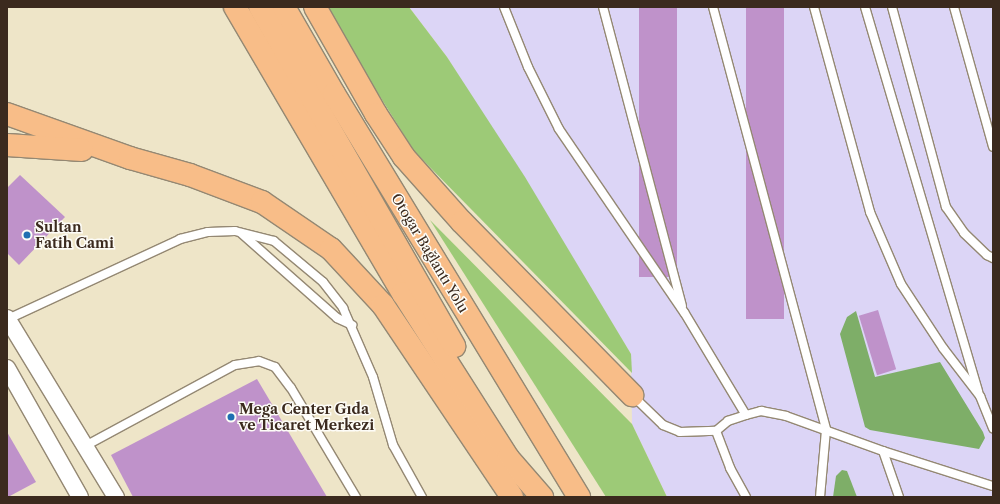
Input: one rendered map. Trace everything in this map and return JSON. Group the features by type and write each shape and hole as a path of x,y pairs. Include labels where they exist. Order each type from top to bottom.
{"highway":[{"path":"236,7 408,300 508,458 543,497"},
{"name":"Otogar Bağlantı Yolu","path":"260,7 543,497"},
{"name":"Otogar Bağlantı Yolu","path":"284,7 334,94 579,497"},
{"path":"298,7 321,50 329,70 334,94"},
{"path":"315,7 372,108 404,157 462,222 632,395"},
{"path":"7,114 130,158 190,176 262,202 331,249 383,305 512,497"},
{"path":"7,145 74,148 130,158"}],"street":[{"path":"7,318 87,445 116,497"},
{"path":"7,368 80,497"}],"lane":[{"path":"504,7 528,67 559,129 684,312 746,415"},
{"path":"603,7 684,312"},
{"path":"713,7 826,430 820,497"},
{"path":"814,7 870,212 901,284 943,348 980,396"},
{"path":"865,7 980,396 993,428"},
{"path":"892,7 946,207 964,233 987,255 993,258"},
{"path":"954,7 993,146"},
{"path":"7,318 180,239 208,232 240,232 274,241 302,262 322,282 343,308 352,325 373,377 393,445 422,497"},
{"path":"240,232 337,318 352,325"},
{"path":"87,445 235,365 259,361 275,367 291,388 356,497"},
{"path":"632,395 663,425 680,432 716,431 728,421 761,411 786,416 883,451 993,486"},
{"path":"716,431 730,468 746,497"},
{"path":"883,451 899,497"}],"shaded area":[{"path":"409,7 993,7 993,497 667,497 632,424 631,354 447,57"}],"green space":[{"path":"324,7 409,7 447,57 525,177 631,354 632,373 414,151"},
{"path":"430,220 632,424 667,497 606,497"},
{"path":"856,311 875,377 940,362 983,432 985,438 979,449 870,430 865,427 840,334 847,317"},
{"path":"842,470 847,471 857,497 833,497 836,476"}],"building":[{"path":"639,7 677,7 677,277 639,277"},
{"path":"746,7 784,7 784,319 746,319"},
{"name":"Sultan Fatih Cami","path":"20,175 65,217 19,265 7,253 7,188"},
{"path":"878,310 896,369 877,375 859,316"},
{"name":"Mega Center Gıda ve Ticaret Merkezi","path":"257,379 327,497 133,497 111,455"},
{"path":"7,432 36,482 8,497 7,497"}],"place":[{"name":"Sultan Fatih Cami","path":"27,235"},
{"name":"Mega Center Gıda ve Ticaret Merkezi","path":"231,417"}]}
